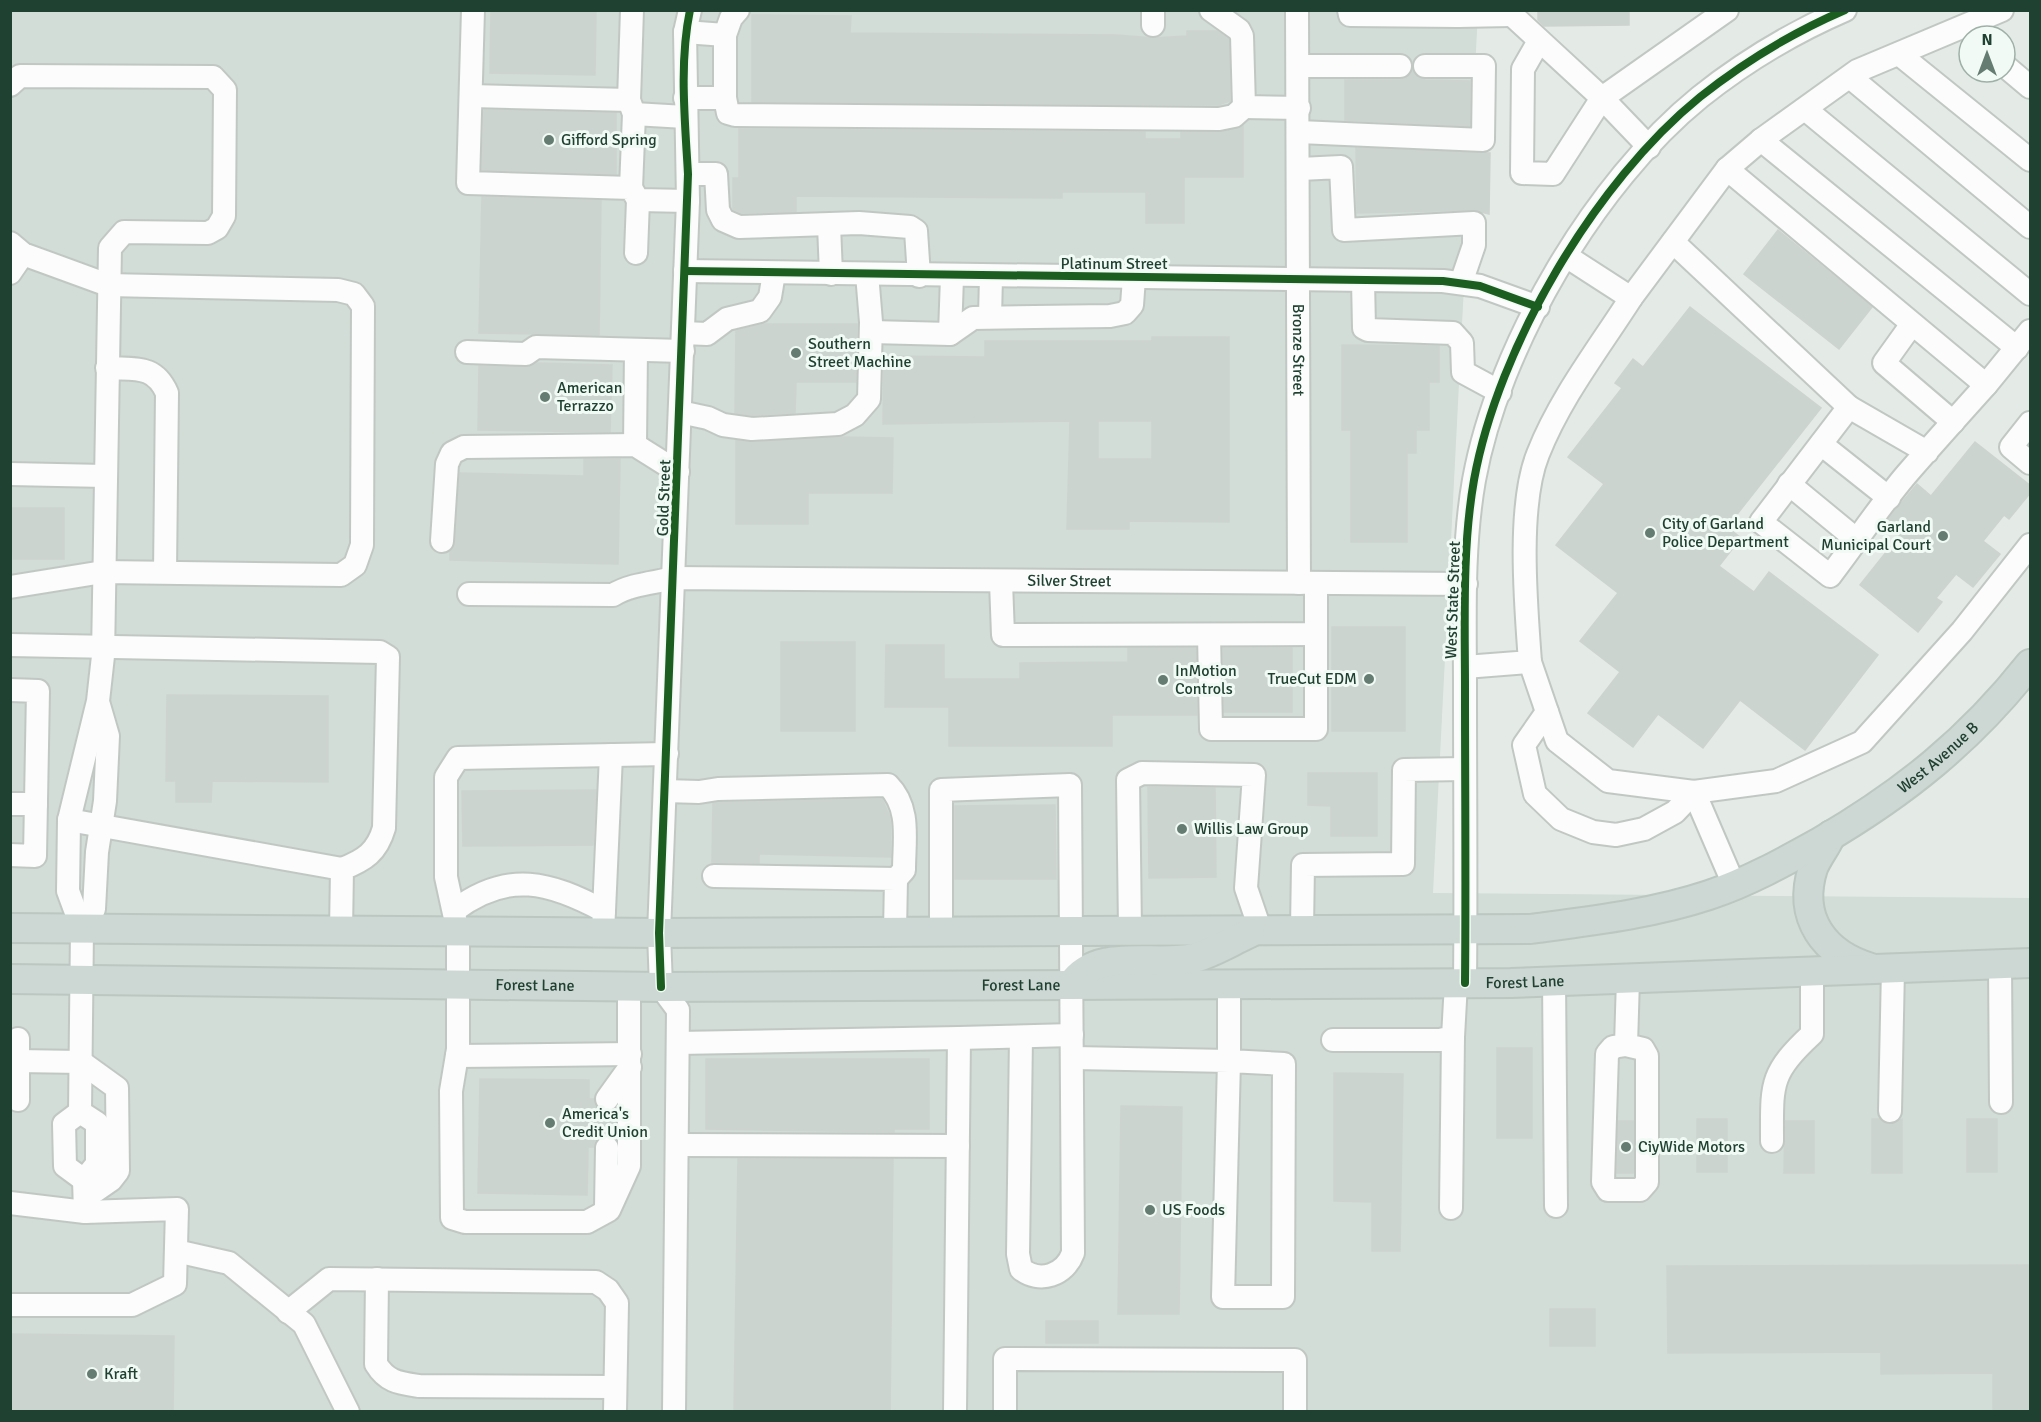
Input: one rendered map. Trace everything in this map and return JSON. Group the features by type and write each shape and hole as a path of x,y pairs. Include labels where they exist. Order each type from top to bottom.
{"main road":[{"name":"West Avenue B","path":"1831,835 1892,798 1926,771 2001,700 2031,664"},
{"path":"10,928 340,931 457,921 604,922 659,933 1530,928 1594,920 1668,906 1709,895 1777,866 1831,835"},
{"path":"1831,835 1813,870 1809,905 1817,931 1829,946 1852,962 1885,969"},
{"path":"1071,985 1079,973 1095,965 1195,957 1260,928"},
{"name":"Forest Lane","path":"10,979 661,987 1460,983 1628,979 2031,963"}],"street":[{"path":"473,10 468,183 634,194 688,201"},
{"path":"632,10 636,253"},
{"path":"738,10 731,18 725,35 724,98 728,113 770,116 1219,119 1234,116 1244,107 1299,108"},
{"path":"1211,10 1239,30 1242,36 1244,107"},
{"name":"Bronze Street","path":"1209,635 1211,729 1316,729 1316,634 1308,583 1299,279 1300,170 1297,10"},
{"path":"1349,10 1350,15 1512,13 1539,41 1602,98 1649,147"},
{"path":"1539,41 1523,69 1522,174 1553,174 1602,98 1727,10"},
{"name":"West State Street","path":"1451,1208 1453,1037 1466,927 1466,584 1474,481 1483,438 1519,342 1566,255 1636,159 1700,97 1799,30 1845,10"},
{"path":"1979,24 2002,10"},
{"path":"688,21 725,35"},
{"name":"Gold Street","path":"661,987 659,933 688,201 685,107 688,21"},
{"path":"1957,35 1899,54 1850,77 1761,140 1727,169 1631,298 1557,414 1537,456 1526,517 1530,662 1557,741 1608,781 1694,792 1776,781 1862,742 1962,632 2031,545"},
{"path":"1899,54 2031,160"},
{"path":"1298,66 1400,66"},
{"path":"1299,132 1483,140 1484,66 1425,66"},
{"path":"10,85 20,76 213,77 225,90 224,216 221,222 208,233 124,232 110,248 103,646 98,701 69,820 69,891 82,929 80,1112"},
{"path":"2017,76 2031,87"},
{"path":"1850,77 2031,227"},
{"path":"471,96 632,107 685,107 724,98"},
{"path":"1805,109 2031,294"},
{"path":"1761,140 2024,340 1926,452 1830,576 1761,522 1850,407"},
{"path":"1300,170 1341,167 1344,230 1474,223 1474,245 1461,284"},
{"path":"1727,169 1986,385"},
{"path":"688,174 716,174 718,210 723,220 739,227 859,223 910,227 916,231 919,276"},
{"path":"829,225 831,274"},
{"path":"1673,242 1850,407 1926,452"},
{"path":"10,273 17,249 108,285 338,290 354,294 363,306 362,545 355,565 341,575 103,572 10,587"},
{"path":"1566,255 1631,298"},
{"name":"Platinum Street","path":"686,271 952,277 1363,280 1461,284 1480,286 1538,307"},
{"path":"467,352 526,354 536,348 636,350 683,342 707,333 727,319 760,310 770,297 774,273"},
{"path":"681,412 708,418 723,426 752,429 838,424 855,415 869,399 871,332 867,274"},
{"path":"950,334 952,277"},
{"path":"990,317 991,277"},
{"path":"871,332 950,334 973,318 1110,316 1125,313 1132,305 1134,278"},
{"path":"1363,280 1364,328 1453,333 1462,342 1463,372 1500,392"},
{"path":"1912,324 1884,363 1953,422"},
{"path":"635,445 636,350"},
{"path":"107,368 147,370 160,379 167,393 165,572"},
{"path":"2031,423 2012,447 2031,463"},
{"path":"1821,444 1889,498"},
{"path":"442,541 447,464 452,453 464,447 635,445 678,472"},
{"path":"10,474 105,476"},
{"path":"1790,484 1857,540"},
{"name":"Silver Street","path":"470,594 613,594 626,587 674,578 1466,584"},
{"path":"1001,582 1003,635 1316,634"},
{"path":"10,645 380,652 388,657 384,828 380,844 370,856 342,869 69,820"},
{"path":"1465,667 1530,662"},
{"path":"10,690 38,691 35,856 10,855"},
{"path":"82,929 94,909 108,736 98,701"},
{"path":"1547,712 1524,745 1535,794 1561,819 1593,832 1616,835 1644,830 1675,812 1694,792"},
{"path":"629,986 629,1166 609,1210 587,1222 465,1222 452,1218 451,1091 457,1056 458,984 457,921 446,877 446,777 458,758 667,754"},
{"path":"604,922 611,755"},
{"path":"1302,928 1304,865 1403,864 1404,770 1465,770"},
{"path":"1130,929 1128,780 1142,774 1254,775 1246,888 1260,928"},
{"path":"665,791 699,792 718,789 888,785 899,796 905,819 904,870 896,879 895,931"},
{"path":"941,931 941,790 1070,785 1070,930 1074,1058 1073,1253 1064,1270 1045,1277 1029,1276 1021,1269 1018,1254 1022,1037"},
{"path":"1694,792 1734,885"},
{"path":"10,804 36,804"},
{"path":"340,931 342,869"},
{"path":"714,876 896,879"},
{"path":"457,921 471,898 513,884 536,884 555,888 604,922"},
{"path":"2000,964 2001,1102"},
{"path":"1885,969 1890,1111"},
{"path":"1772,1141 1772,1096 1778,1069 1812,1034 1812,972"},
{"path":"1626,1045 1628,979"},
{"path":"1554,981 1556,1206"},
{"path":"1074,1058 1229,1061 1284,1064 1283,1297 1223,1297 1229,1061 1229,984"},
{"path":"661,987 678,1010 674,1412"},
{"path":"678,1043 1072,1035"},
{"path":"1333,1040 1440,1040 1453,1037"},
{"path":"955,1412 959,1038"},
{"path":"1626,1045 1643,1049 1647,1056 1647,1182 1640,1190 1608,1190 1603,1182 1607,1054 1613,1047 1626,1045"},
{"path":"18,1100 18,1050 81,1062 117,1088 118,1171 111,1180 85,1196"},
{"path":"457,1056 630,1060"},
{"path":"607,1098 630,1060"},
{"path":"80,1112 64,1124 65,1166 85,1196"},
{"path":"80,1112 97,1123 97,1164 85,1196"},
{"path":"676,1144 958,1146"},
{"path":"606,1212 607,1148"},
{"path":"10,1203 85,1196 177,1209 175,1284 132,1305 10,1305"},
{"path":"176,1251 229,1263 304,1324 348,1412"},
{"path":"288,1312 329,1279 596,1282 608,1290 616,1303 615,1412"},
{"path":"377,1279 376,1364 383,1376 393,1382 419,1386 615,1388"},
{"path":"1005,1412 1005,1359 1295,1360 1295,1412"}],"shaded area":[{"path":"10,11 1478,11 1433,893 2030,898 2030,1411 11,1411"}],"building":[{"path":"491,10 596,10 595,75 490,73"},
{"path":"1538,10 1629,10 1629,25 1544,26 1538,20"},
{"path":"752,15 851,16 850,33 1116,35 1154,38 1187,36 1187,31 1217,31 1229,39 1230,101 1218,105 752,102"},
{"path":"1413,70 1418,77 1425,80 1470,81 1470,126 1345,120 1345,80 1400,80 1407,77"},
{"name":"Gifford Spring","path":"484,110 616,113 616,174 482,170"},
{"path":"1243,126 1243,177 1184,177 1184,223 1146,223 1146,192 1062,192 1062,198 796,196 796,212 742,213 733,209 733,178 739,178 739,129 1145,132 1145,139 1181,139 1181,132 1221,132"},
{"path":"1356,148 1490,153 1489,214 1473,210 1357,213"},
{"path":"482,197 601,201 599,335 479,333"},
{"path":"1778,230 1872,307 1839,349 1744,274"},
{"name":"City of Garland Police Department","path":"1690,307 1821,408 1727,527 1741,538 1719,566 1754,592 1769,572 1878,655 1805,750 1740,700 1703,748 1658,714 1633,747 1588,713 1620,672 1580,641 1618,593 1556,545 1604,484 1568,457 1622,388 1615,383 1633,359 1643,367"},
{"name":"Southern Street Machine","path":"764,324 857,324 856,382 796,382 795,413 753,415 735,413 736,331"},
{"path":"1152,337 1229,337 1229,522 1129,521 1129,529 1067,529 1070,421 883,424 884,356 985,357 985,341 1152,341","holes":["1098,421 1152,421 1152,459 1098,459"]},
{"path":"1342,345 1439,346 1439,382 1429,382 1429,430 1416,430 1416,453 1407,453 1407,542 1351,542 1351,430 1342,430"},
{"name":"American Terrazzo","path":"536,363 612,365 610,432 478,430 479,366 526,367"},
{"path":"840,437 893,438 892,493 808,493 808,524 736,524 736,440 753,442"},
{"name":"Garland Municipal Court","path":"1975,442 2031,486 2031,492 2009,519 2004,515 1983,541 2000,554 1973,587 1956,574 1936,598 1942,602 1918,632 1860,585 1903,531 1888,519 1917,484 1931,496"},
{"path":"584,459 620,459 618,564 450,560 450,551 455,542 460,473 584,476"},
{"path":"12,508 64,508 64,559 13,559"},
{"name":"TrueCut EDM","path":"1332,627 1405,627 1405,731 1332,731"},
{"path":"781,642 855,642 855,731 781,731"},
{"path":"886,645 944,645 944,679 1020,679 1020,663 1128,662 1128,648 1196,648 1197,715 1112,715 1112,746 949,746 949,707 885,707"},
{"path":"1223,648 1292,648 1292,712 1224,712"},
{"path":"167,695 328,696 328,782 212,781 211,802 176,802 176,781 166,781"},
{"path":"1308,773 1377,773 1377,836 1331,836 1331,806 1308,805"},
{"name":"Willis Law Group","path":"1148,787 1215,788 1216,877 1149,878"},
{"path":"596,790 593,845 463,846 462,791"},
{"path":"882,799 890,817 891,857 759,854 759,863 712,862 713,803"},
{"path":"1055,805 1056,879 955,879 955,806"},
{"path":"1497,1048 1532,1048 1532,1138 1497,1138"},
{"path":"706,1059 929,1059 929,1129 894,1129 894,1132 706,1129"},
{"path":"1334,1073 1403,1074 1400,1251 1372,1251 1372,1202 1334,1201"},
{"name":"America's Credit Union","path":"480,1079 589,1080 589,1099 594,1099 599,1110 606,1112 615,1109 615,1138 608,1135 601,1136 594,1147 588,1147 587,1195 478,1193"},
{"name":"US Foods","path":"1121,1106 1182,1107 1179,1314 1118,1314"},
{"path":"1697,1119 1727,1119 1727,1172 1697,1172"},
{"path":"1872,1119 1880,1119 1890,1124 1902,1119 1902,1173 1872,1173"},
{"path":"1967,1119 1997,1119 1997,1172 1967,1172"},
{"path":"1618,1121 1634,1121 1634,1173 1617,1173"},
{"path":"1785,1121 1814,1121 1814,1173 1784,1173"},
{"path":"738,1159 893,1159 890,1412 734,1412"},
{"path":"2031,1265 2031,1412 1993,1412 1993,1373 1881,1374 1881,1352 1668,1353 1667,1266"},
{"path":"1550,1309 1595,1309 1595,1346 1550,1346"},
{"path":"1046,1321 1098,1321 1098,1343 1046,1343"},
{"name":"Kraft","path":"10,1334 174,1336 173,1412 10,1412"}],"tunnel":[{"path":"607,1099 607,1148"}],"cycle path":[{"path":"661,987 659,933 688,174 684,71 690,10"},
{"path":"1465,983 1466,558 1474,480 1486,429 1505,376 1528,323 1557,270 1589,220 1624,174 1661,132 1700,97 1752,60 1788,38 1845,10"},
{"path":"685,271 1443,281 1480,286 1538,307"}],"place":[{"name":"Gifford Spring","path":"549,140"},
{"name":"Southern Street Machine","path":"796,353"},
{"name":"American Terrazzo","path":"545,397"},
{"name":"City of Garland Police Department","path":"1650,533"},
{"name":"Garland Municipal Court","path":"1943,536"},
{"name":"TrueCut EDM","path":"1369,679"},
{"name":"InMotion Controls","path":"1163,680"},
{"name":"Willis Law Group","path":"1182,829"},
{"name":"America's Credit Union","path":"550,1123"},
{"name":"CiyWide Motors","path":"1626,1147"},
{"name":"US Foods","path":"1150,1210"},
{"name":"Kraft","path":"92,1374"}]}
